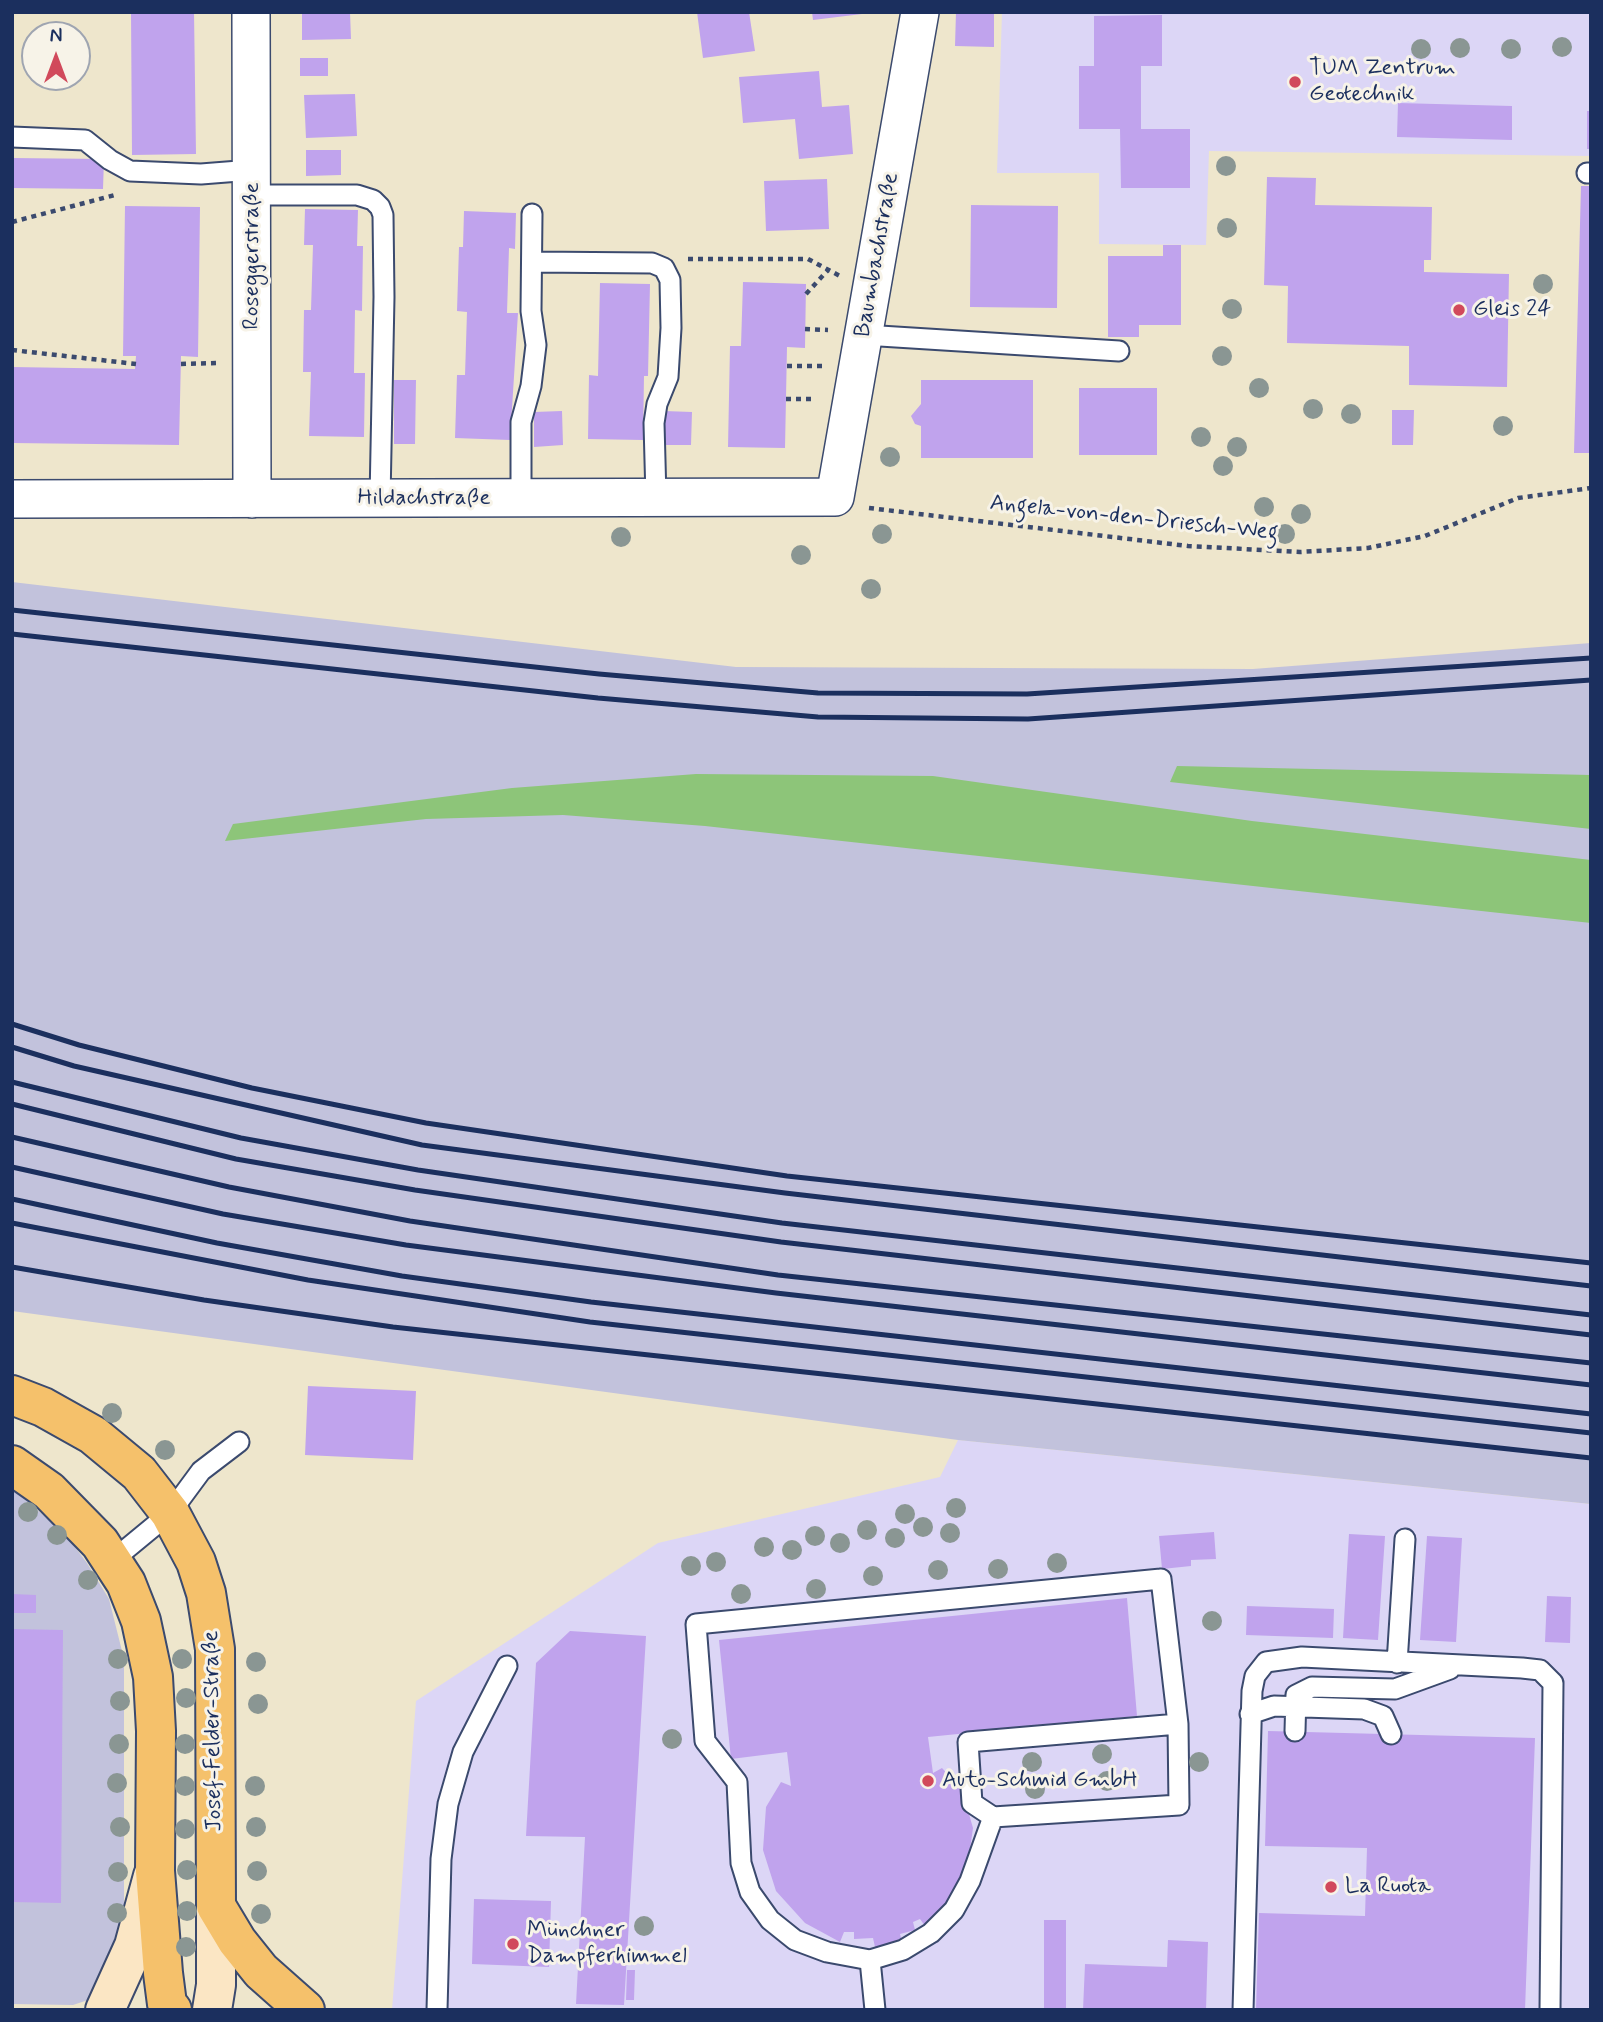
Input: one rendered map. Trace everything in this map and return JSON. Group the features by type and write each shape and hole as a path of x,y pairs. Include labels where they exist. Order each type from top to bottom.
{"main road":[{"name":"Josef-Felder-Straße","path":"12,1395 43,1407 93,1435 139,1472 170,1513 196,1562 212,1618 216,1687 216,1985 212,2010"},
{"path":"12,1465 49,1491 80,1519 113,1560 141,1621 153,1677 156,1731 155,1871 163,1973 167,2004 172,2010"},
{"path":"105,2010 134,1946 155,1871"},
{"path":"216,1906 261,1971 305,2010"}],"street":[{"name":"Roseggerstraße","path":"251,12 252,499"},
{"name":"Baumbachstraße","path":"835,497 847,332 871,292 920,12"},
{"name":"Hildachstraße","path":"12,499 835,497"}],"lane":[{"path":"12,137 85,140 110,160 130,171 201,174 252,183 357,195 380,206 383,215 384,297 380,499"},
{"path":"521,498 521,422 531,386 536,345 531,311 532,214"},
{"path":"533,262 652,263 664,268 670,280 671,328 668,377 657,404 654,423 656,498"},
{"path":"847,332 1119,351"},
{"path":"113,1560 170,1513 201,1471 239,1442"},
{"path":"1397,1663 1405,1539"},
{"path":"993,1817 970,1881 954,1910 931,1933 913,1944 870,1960 827,1952 795,1940 770,1920 750,1892 741,1863 737,1782 705,1741 696,1624 1161,1578 1178,1724 1180,1805 993,1817 972,1803 968,1742 1178,1724"},
{"path":"1242,2010 1250,1714 1255,1676 1266,1662 1302,1657 1539,1670 1553,1683 1550,2010"},
{"path":"1295,1731 1296,1695 1312,1687 1395,1689 1461,1665"},
{"path":"437,2010 441,1859 448,1804 463,1752 507,1666"},
{"path":"1250,1714 1274,1706 1364,1709 1383,1716 1391,1734"},
{"path":"870,1960 875,2010"}],"path":[{"path":"664,268 690,259 808,259 871,292"},
{"path":"806,294 828,270"},
{"path":"805,329 847,332"},
{"path":"12,350 135,364"},
{"path":"787,366 820,366"},
{"path":"786,399 816,399"},
{"name":"Angela-von-den-Driesch-Weg","path":"835,497 869,508 1175,545 1300,552 1368,548 1425,536 1518,498 1591,488"}],"shaded area":[{"name":"TUM Zentrum Geotechnik","path":"1002,12 1591,12 1591,156 1209,151 1206,245 1099,244 1099,173 997,173"},
{"path":"12,582 736,667 1253,669 1591,643 1591,1504 958,1440 12,1311"},
{"path":"958,1440 1591,1504 1591,2010 392,2010 416,1701 658,1543 940,1477"},
{"path":"12,1488 65,1534 87,1563 109,1599 124,1659 124,1918 105,1983 88,2000 73,2005 12,2004"}],"green space":[{"path":"1177,766 1591,775 1591,829 1170,782"},
{"path":"696,774 933,776 1252,821 1591,860 1591,923 705,826 563,815 426,819 225,841 233,824 512,788"}],"building":[{"path":"131,12 194,12 196,154 132,155"},
{"path":"302,12 350,12 351,39 302,40"},
{"path":"697,12 749,12 755,51 703,58"},
{"path":"812,12 862,12 862,14 813,20"},
{"path":"956,12 994,12 994,47 955,46"},
{"path":"1162,15 1162,66 1141,66 1141,129 1190,129 1190,188 1121,188 1120,129 1079,129 1079,66 1094,66 1094,16"},
{"path":"300,58 328,58 328,76 300,76"},
{"path":"819,71 822,107 849,105 853,154 799,159 795,119 743,123 739,77"},
{"path":"355,94 357,136 306,138 304,95"},
{"path":"1398,103 1512,106 1512,140 1397,137"},
{"path":"1587,111 1591,111 1591,149 1587,149"},
{"path":"306,150 341,150 341,175 306,176"},
{"path":"12,158 104,159 103,189 12,188"},
{"path":"1267,177 1316,178 1315,205 1432,207 1431,260 1424,260 1424,272 1509,274 1507,387 1409,385 1409,346 1287,343 1288,286 1264,285"},
{"path":"827,179 829,229 766,231 764,181"},
{"path":"1581,186 1591,186 1591,453 1574,453"},
{"path":"971,205 1058,206 1057,308 970,307"},
{"path":"125,206 200,207 198,357 181,356 179,445 12,443 12,367 135,369 136,356 123,356"},
{"path":"305,209 358,210 357,246 363,246 362,311 355,310 354,373 365,373 364,437 309,436 311,372 303,372 304,310 311,310 313,245 304,245"},
{"path":"464,211 516,213 515,249 509,248 507,313 518,313 510,440 455,438 457,375 465,375 467,312 457,311 459,247 463,247"},
{"path":"1163,245 1181,245 1181,325 1139,325 1139,337 1108,337 1108,256 1163,256"},
{"path":"743,282 806,284 805,348 787,347 785,448 728,447 730,346 741,346"},
{"path":"600,283 650,284 648,376 644,376 643,440 588,439 589,375 598,376"},
{"path":"394,380 416,380 415,444 394,444"},
{"path":"921,380 1033,380 1033,458 921,458 921,426 915,424 911,416 921,404"},
{"path":"1079,388 1157,388 1157,455 1079,455"},
{"path":"1392,410 1414,410 1413,445 1392,445"},
{"path":"562,411 563,445 534,447 534,412"},
{"path":"664,411 692,412 691,445 664,445"},
{"path":"308,1386 416,1391 413,1460 305,1455"},
{"path":"1214,1532 1216,1559 1191,1560 1191,1566 1162,1569 1159,1536"},
{"path":"1349,1534 1385,1536 1378,1640 1343,1638"},
{"path":"1427,1536 1462,1538 1456,1642 1420,1640"},
{"path":"12,1594 36,1595 36,1613 12,1613"},
{"path":"1547,1596 1571,1597 1570,1643 1545,1642"},
{"path":"1127,1598 1137,1716 928,1737 933,1773 942,1768 962,1790 973,1828 967,1870 948,1905 925,1926 920,1919 913,1922 915,1930 900,1934 902,1942 875,1947 873,1938 854,1939 854,1932 844,1932 840,1942 805,1923 776,1891 763,1850 766,1807 781,1782 791,1786 787,1752 731,1759 719,1640"},
{"path":"1247,1606 1334,1609 1333,1638 1246,1635"},
{"path":"12,1629 63,1630 61,1903 12,1902"},
{"path":"570,1631 646,1636 624,2005 576,2004 585,1837 526,1836 536,1663"},
{"path":"1268,1731 1535,1738 1525,2010 1256,2010 1259,1913 1365,1916 1367,1848 1265,1846"},
{"path":"474,1899 551,1901 549,1967 472,1964"},
{"path":"1044,1920 1066,1920 1066,2010 1044,2010"},
{"path":"1168,1940 1208,1942 1206,2010 1083,2010 1085,1964 1167,1967"},
{"path":"627,1970 635,1970 634,2000 626,2000"}],"railway":[{"path":"12,610 599,674 818,693 1027,694 1591,658"},
{"path":"12,634 598,698 818,717 1028,719 1591,680"},
{"path":"12,1024 79,1045 252,1088 426,1123 787,1176 1591,1263"},
{"path":"12,1047 74,1066 422,1145 785,1193 1591,1286"},
{"path":"12,1082 241,1138 418,1170 782,1223 1591,1315"},
{"path":"12,1104 236,1159 415,1190 781,1242 1591,1335"},
{"path":"12,1137 229,1187 410,1221 778,1275 1591,1363"},
{"path":"12,1167 223,1214 406,1245 776,1293 1591,1385"},
{"path":"12,1199 217,1243 402,1276 591,1302 1591,1414"},
{"path":"12,1223 308,1280 590,1322 1591,1433"},
{"path":"12,1267 204,1300 393,1327 1591,1458"}],"place":[{"name":"TUM Zentrum Geotechnik","path":"1295,82"},
{"name":"Gleis 24","path":"1459,310"},
{"name":"Auto-Schmid GmbH","path":"928,1781"},
{"name":"La Ruota","path":"1331,1887"},
{"name":"Münchner Dampferhimmel","path":"513,1944"}]}
